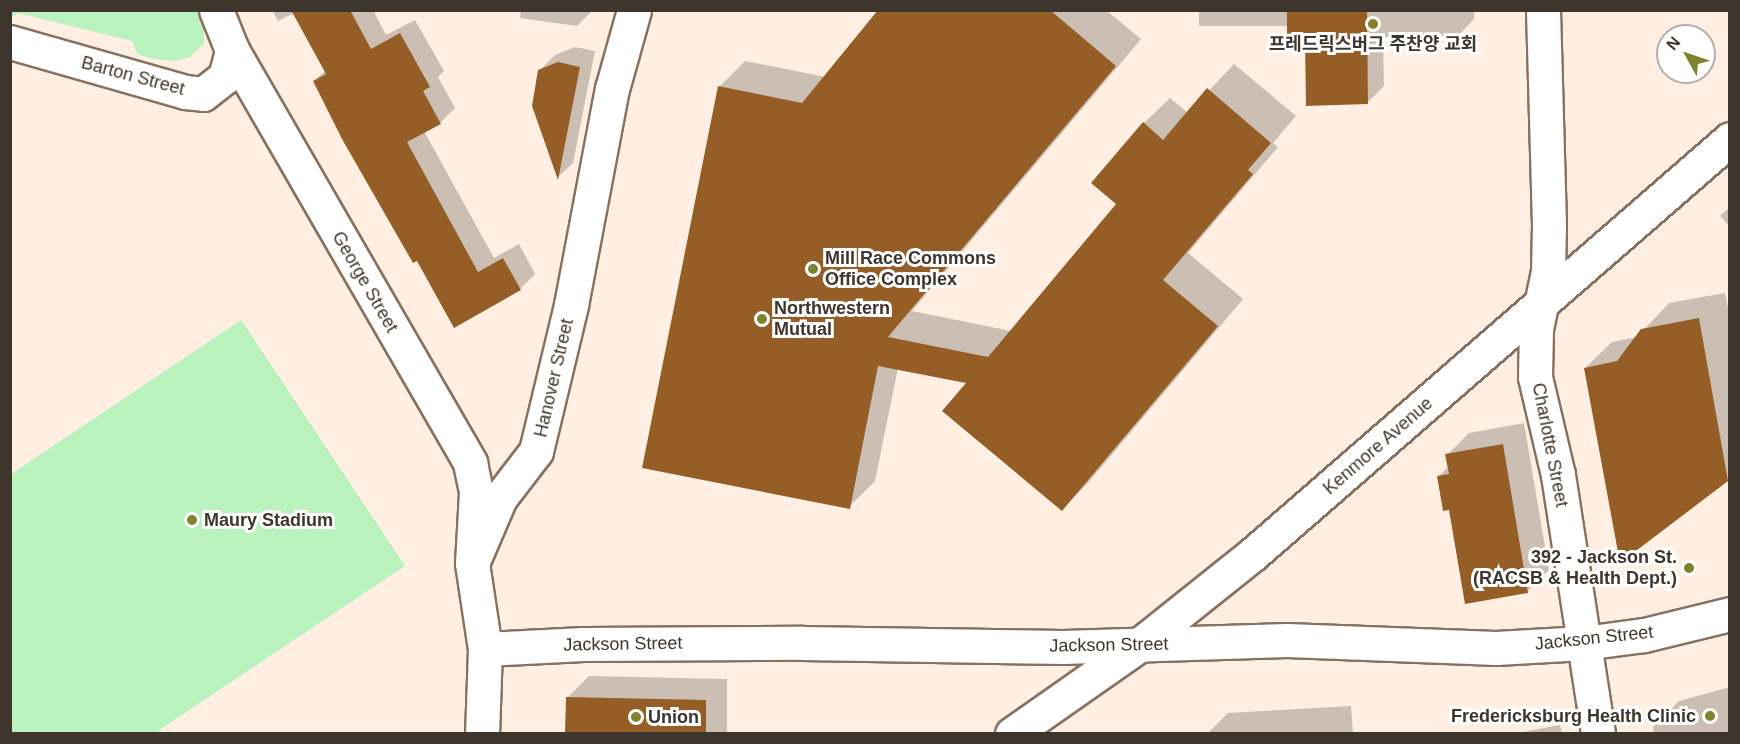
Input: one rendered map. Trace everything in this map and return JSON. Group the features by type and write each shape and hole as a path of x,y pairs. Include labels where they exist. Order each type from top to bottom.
{"street":[{"name":"George Street","path":"216,10 232,50 470,463 476,492 472,563"},
{"name":"Hanover Street","path":"472,563 500,498 536,451 571,305 612,89 634,10"},
{"name":"Charlotte Street","path":"1543,10 1549,218 1548,270 1536,329 1535,377 1558,475 1598,734"},
{"name":"Barton Street","path":"10,42 186,92 203,93 225,77 232,50"},
{"name":"Kenmore Avenue","path":"1012,734 1139,645 1252,554 1730,140"},
{"path":"472,563 485,649 482,734"},
{"name":"Jackson Street","path":"485,649 583,644 791,643 1064,647 1287,640 1496,648 1584,643 1644,635 1730,614"}],"green space":[{"path":"11,10 201,11 204,15 204,43 190,57 175,61 153,59 137,54 132,41 18,13 11,17"},
{"name":"Maury Stadium","path":"241,320 405,566 155,733 11,733 11,474"}],"building":[{"path":"291,10 350,10 371,49 400,33 430,87 423,91 441,124 407,142 478,272 503,258 521,290 454,328 417,261 413,263 342,139 313,81 326,74"},
{"name":"Mill Race Commons Office Complex","path":"878,10 1050,10 1116,66 888,337 988,357 1116,204 1091,183 1143,122 1163,140 1207,88 1271,143 1248,170 1253,174 1163,280 1218,326 1062,511 942,411 966,383 878,366 850,509 642,468 718,86 802,103"},
{"path":"1287,10 1367,10 1368,104 1306,106 1305,39 1287,40"},
{"path":"558,62 580,67 558,180 532,106 538,70"},
{"path":"1699,318 1728,481 1620,563 1584,368 1617,361 1641,329"},
{"path":"1503,444 1528,593 1465,604 1449,510 1443,511 1437,476 1449,474 1445,454"},
{"name":"Union","path":"566,697 706,700 706,734 565,734"}],"place":[{"name":"프레드릭스버그 주찬양 교회","path":"1373,24"},
{"name":"Mill Race Commons Office Complex","path":"813,269"},
{"name":"Northwestern Mutual","path":"762,319"},
{"name":"Maury Stadium","path":"192,520"},
{"name":"392 - Jackson St. (RACSB & Health Dept.)","path":"1689,568"},
{"name":"Fredericksburg Health Clinic","path":"1710,716"},
{"name":"Union","path":"636,717"}]}
